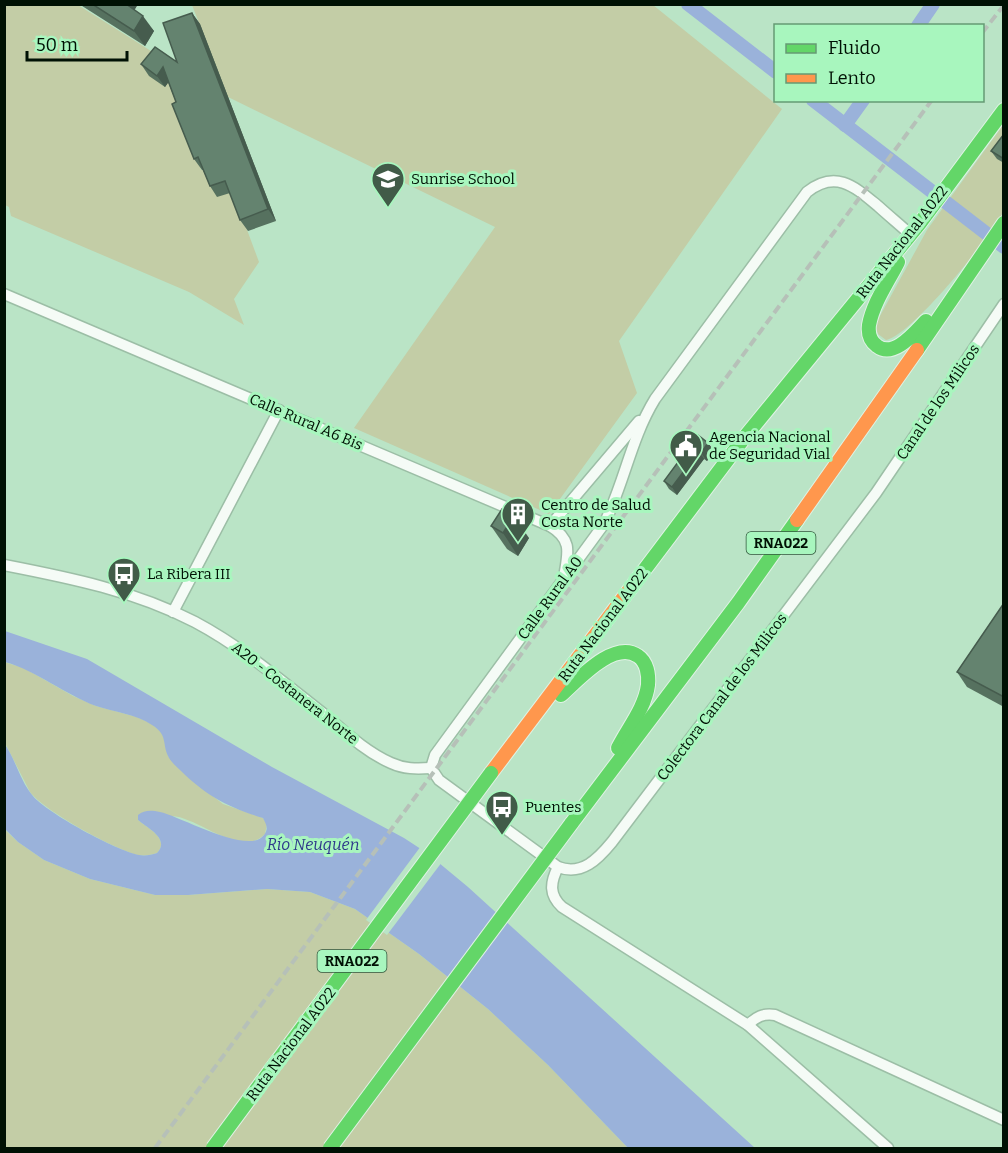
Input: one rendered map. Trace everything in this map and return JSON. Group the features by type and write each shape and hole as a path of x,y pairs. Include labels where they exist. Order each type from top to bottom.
{"highway":[{"name":"Ruta Nacional A022","path":"213,1149 491,773 750,431 920,223 1004,110"},
{"name":"RNA022","path":"330,1149 738,603 965,282 1003,224"},
{"path":"910,235 870,324 869,331 873,343 884,349 890,349 903,343 965,282"},
{"path":"533,718 613,653 628,651 640,657 647,670 648,686 597,790"}],"street":[{"name":"Calle Rural A0","path":"550,526 646,414 666,383 801,198 814,186 839,181 853,186 910,235"},
{"name":"Calle Rural A6 Bis","path":"4,294 550,526 561,533 566,540 568,557 563,580"},
{"name":"Canal de los Milicos","path":"872,499 1004,303"},
{"path":"173,612 279,410"},
{"name":"Calle Rural A0","path":"431,768 435,755 595,537 611,509 646,414"},
{"name":"Colectora Canal de los Milicos","path":"558,867 575,871 584,868 603,853 872,499"},
{"name":"A20 - Costanera Norte","path":"4,565 98,584 137,597 195,622 239,649 378,756 403,767 431,768"},
{"path":"431,768 439,780 558,867 551,886 554,897 562,908 748,1025 888,1149"},
{"path":"748,1025 759,1016 775,1015 1004,1120"}],"green space":[{"path":"5,5 78,5 178,68 201,170 206,168 233,192 259,262 234,299 244,325 189,292 11,216 9,207 5,205"},
{"path":"192,5 653,5 782,109 619,341 637,393 549,514 354,428 495,227 228,97"},
{"path":"1003,125 1005,184 1003,212 983,242 931,305 897,335 886,340 878,334 875,325 927,230"},
{"path":"4,662 24,668 73,696 96,706 137,717 152,724 165,739 168,756 186,775 223,804 263,818 267,824 265,834 255,840 244,842 219,835 182,818 168,816 138,820 160,839 161,843 157,853 141,855 113,846 64,819 37,800 30,792 5,743"},
{"path":"4,829 44,860 90,879 155,895 267,889 310,892 355,909 419,954 488,1009 548,1065 628,1148 5,1148"}],"water":[{"name":"Río Neuquén","path":"5,631 87,659 272,767 404,838 427,853 468,887 755,1148 628,1148 548,1065 488,1009 419,954 355,909 310,892 267,889 155,895 90,879 44,860 18,842 5,829 4,743 29,790 41,803 83,830 129,852 148,855 157,853 160,848 160,839 138,820 138,815 145,811 170,815 214,833 244,841 256,840 264,835 266,826 263,818 218,800 189,779 170,760 163,736 146,721 84,701 28,671 5,662"}],"pier":[{"path":"421,846 442,862 387,935 366,920"}],"building":[{"path":"92,4 126,4 143,16 134,31"},
{"path":"192,13 268,209 240,220 225,181 210,186 198,157 194,159 172,104 176,102 163,67 157,76 141,64 155,47 177,62 163,23"},
{"path":"1004,134 1004,159 991,151"},
{"path":"698,435 708,443 701,453 699,451 672,487 664,481"},
{"path":"502,509 514,516 503,533 491,526"},
{"path":"1004,603 1004,697 957,672"}],"waterway":[{"name":"Canal de los Milicos","path":"688,4 774,70"},
{"path":"919,24 933,4"},
{"name":"Canal de los Milicos","path":"816,102 1004,247"},
{"path":"845,125 862,102"}],"railway":[{"path":"984,30 1004,5"},
{"path":"155,1148 931,102"}],"traffic: fast":[{"path":"633,585 744,438 920,223 1004,110"},
{"path":"917,350 1004,223"},
{"path":"898,262 871,317 869,328 871,339 877,346 884,349 897,347 926,321"},
{"path":"571,824 738,603 797,520"},
{"path":"561,695 608,657 628,652 638,656 648,673 648,685 640,710 618,748"},
{"path":"213,1148 491,773"},
{"path":"330,1148 571,824"}],"traffic: slow":[{"path":"797,520 917,350"},
{"path":"491,773 633,585"}],"place":[{"name":"Sunrise School","path":"388,208"},
{"name":"Agencia Nacional de Seguridad Vial","path":"686,475"},
{"name":"Centro de Salud Costa Norte","path":"518,543"},
{"name":"La Ribera III","path":"124,603"},
{"name":"Puentes","path":"502,836"}]}
